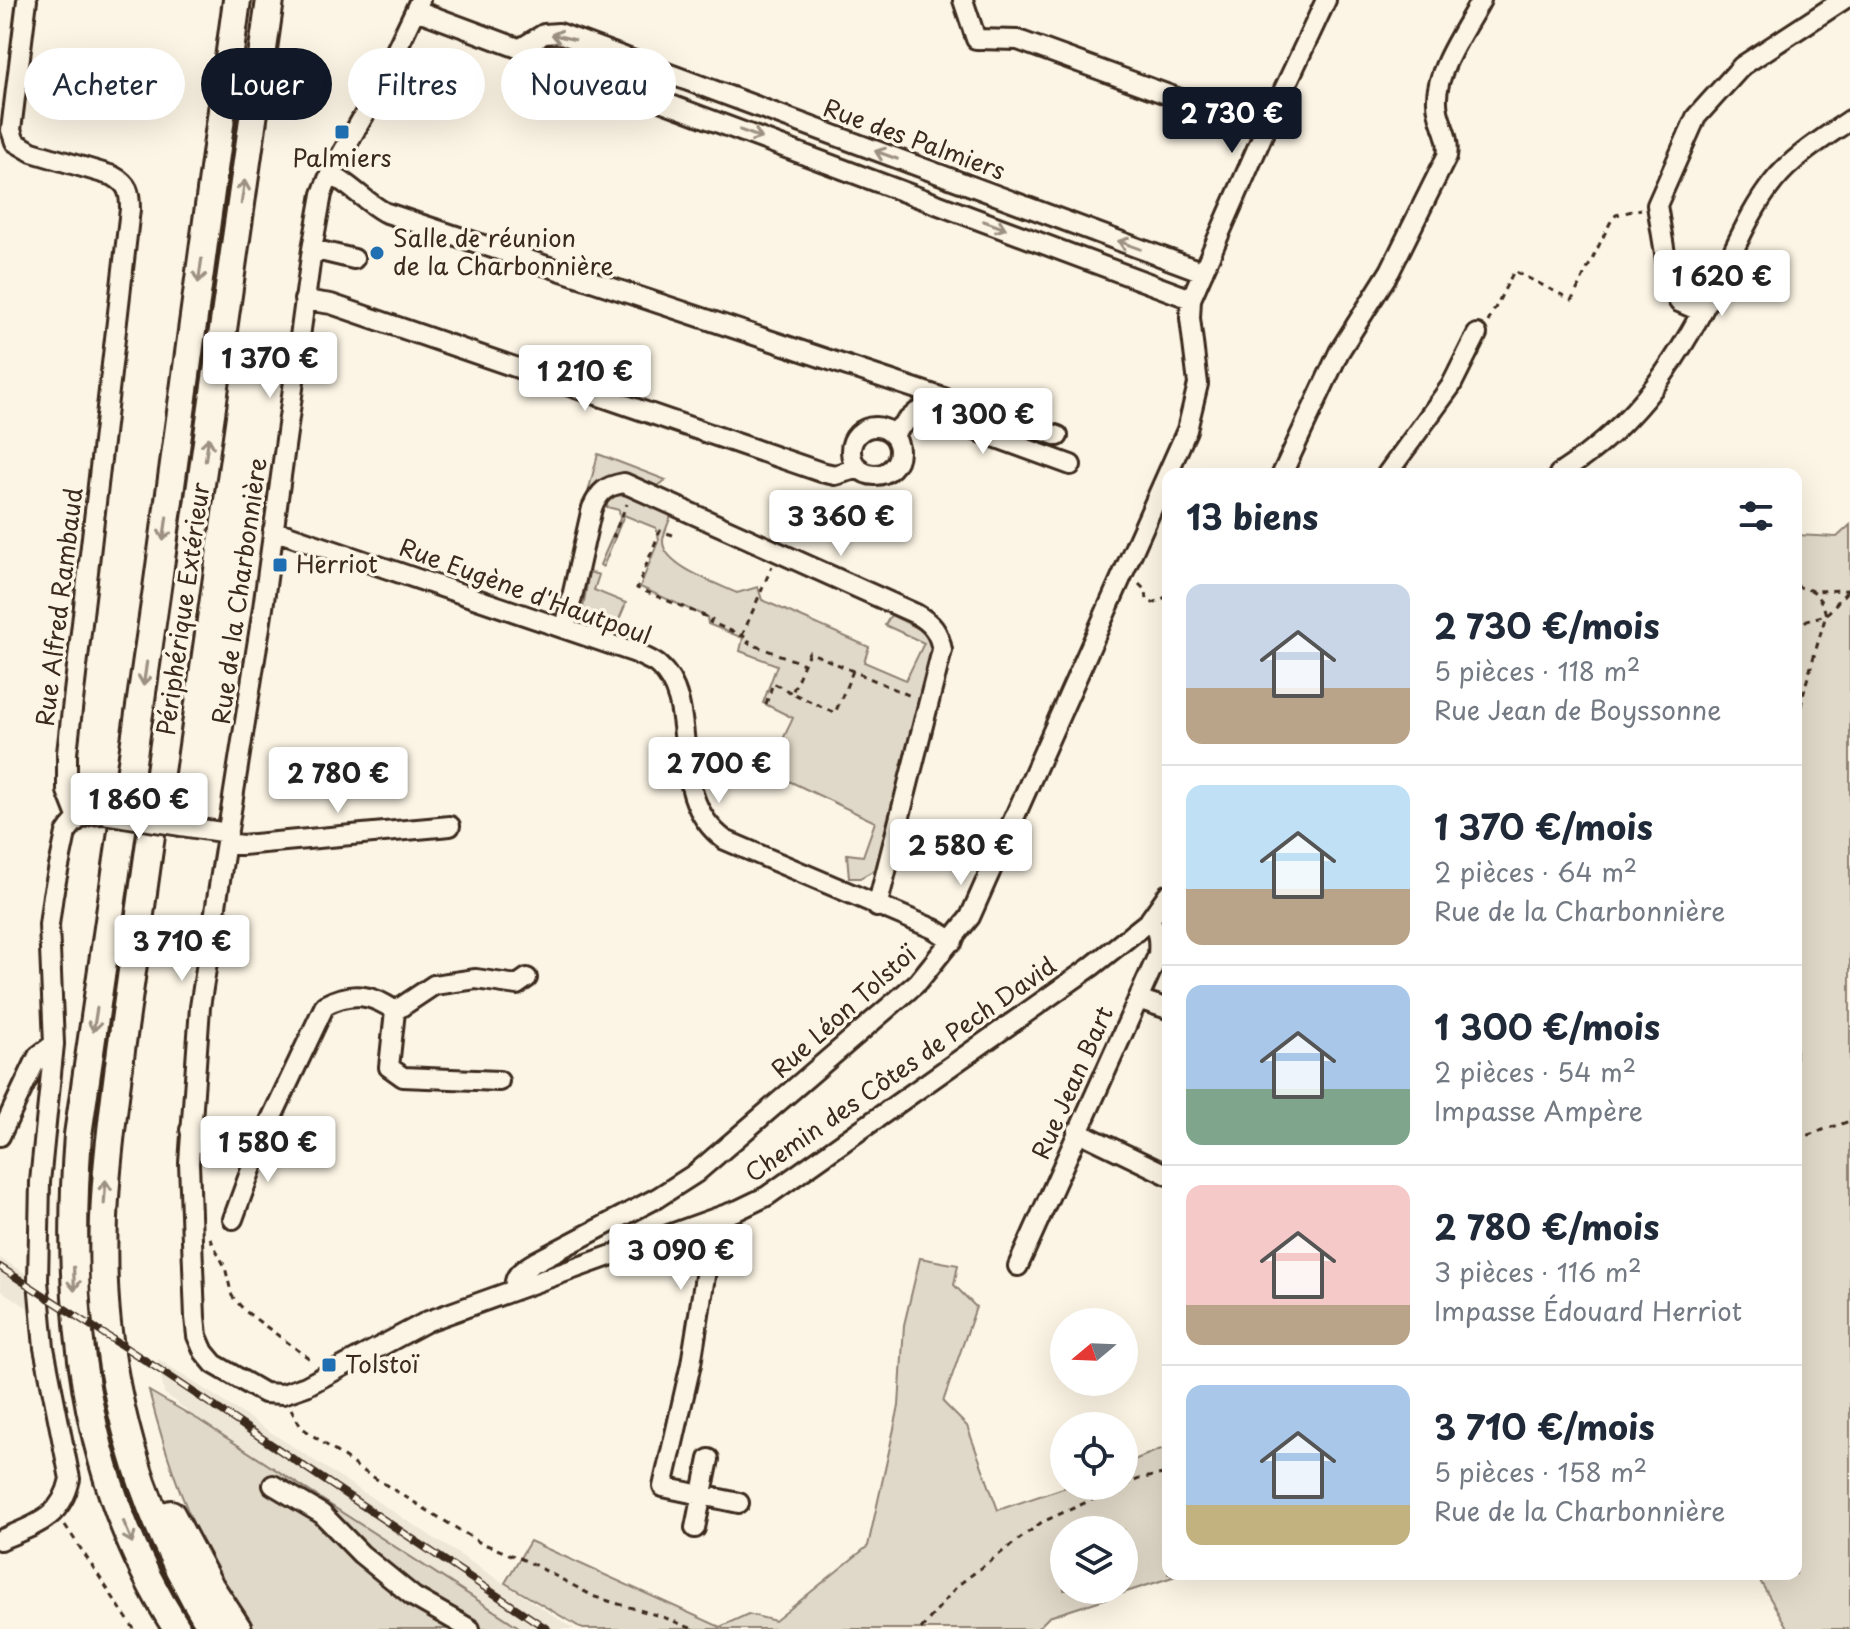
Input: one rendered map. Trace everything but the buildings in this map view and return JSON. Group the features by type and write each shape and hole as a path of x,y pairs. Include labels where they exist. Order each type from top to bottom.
{"highway":[{"path":"177,1629 162,1605 117,1505 86,1397 75,1302 74,1186 78,1135 156,596 237,0"},
{"name":"Périphérique Extérieur","path":"212,1629 189,1591 155,1520 126,1436 113,1372 104,1278 104,1197 110,1129 270,0"},
{"path":"126,1436 147,1459 171,1515 208,1583 238,1629"}],"street":[{"name":"Rue Alfred Rambaud","path":"27,0 11,130 15,142 32,152 113,176 123,182 130,192 67,753 67,791 78,819"},
{"path":"963,0 976,39 1018,40 1265,130"},
{"path":"1191,299 1326,0"},
{"path":"1285,468 1339,352 1390,271 1447,156 1450,142 1436,104 1440,78 1481,0"},
{"path":"1702,312 1679,302 1670,284 1657,205 1696,117 1742,66 1843,0"},
{"name":"Rue des Palmiers","path":"418,5 521,48 544,34 559,33 599,48"},
{"name":"Rue de la Charbonnière","path":"283,1394 264,1393 214,1364 197,1336 189,1163 200,1007 228,838 318,211 330,174 371,103 418,5"},
{"name":"Rue des Palmiers","path":"676,76 1203,272"},
{"name":"Rue des Palmiers","path":"676,106 1191,299"},
{"path":"1567,468 1601,442 1652,392 1678,355 1757,205 1774,180 1813,146 1850,120"},
{"path":"330,174 366,203 384,212 1058,436"},
{"path":"312,249 354,259"},
{"name":"Rue Léon Tolstoï","path":"1170,468 1187,430 1198,384 1190,318 1191,299"},
{"path":"304,300 331,304 821,472 835,475 859,468 877,475 895,465 899,452 897,439 887,430 874,427 861,431 852,449 859,468"},
{"path":"1391,468 1451,386 1477,334"},
{"path":"892,434 917,412 925,412 1071,465"},
{"path":"565,628 592,508 599,493 609,486 624,483 930,622 940,636 942,650 877,907"},
{"name":"Rue Léon Tolstoï","path":"515,1290 513,1283 518,1273 535,1262 644,1205 696,1173 918,982 953,941 970,917 1162,486"},
{"name":"Rue Eugène d'Hautpoul","path":"273,530 636,653 658,666 672,683 679,704 693,797 710,829 725,840 934,929 953,941"},
{"path":"0,1540 55,1512 67,1494 70,1471 52,1398 38,1281 40,1182 54,1044 49,925 63,841 71,824 89,814 104,814 181,826 228,838 242,845 450,826"},
{"name":"Chemin des Côtes de Pech David","path":"283,1394 306,1386 428,1321 691,1228 767,1196 1091,967 1149,921 1162,903"},
{"name":"Rue Jean Bart","path":"1018,1266 1158,955 1159,941 1149,921"},
{"path":"395,1011 434,985 476,979 517,985 527,978"},
{"path":"233,1219 264,1134 325,1005 341,996 362,995 383,1002 395,1011"},
{"path":"1138,999 1162,1007"},
{"path":"395,1011 389,1067 403,1077 499,1081"},
{"path":"0,1136 38,1056 54,1044"},
{"path":"190,1130 264,1134"},
{"path":"1077,1131 1162,1172"},
{"path":"691,1228 706,1270 693,1355 663,1487 739,1503"},
{"path":"695,1528 709,1459"},
{"path":"273,1485 322,1514 361,1554 414,1597 470,1629"}],"path":[{"path":"1477,334 1484,329 1514,271 1572,300 1616,215 1657,205"},
{"path":"616,536 613,536 637,487"},
{"path":"673,535 660,531 637,588 712,619 710,622 750,639 748,643 804,664"},
{"path":"742,636 778,553"},
{"path":"1133,579 1146,591 1147,600 1153,603 1162,599"},
{"path":"1802,588 1813,591 1849,589"},
{"path":"1802,702 1826,615 1849,589"},
{"path":"1813,591 1823,604 1826,615"},
{"path":"1802,625 1826,615"},
{"path":"792,693 809,652 922,701"},
{"path":"766,704 773,683 835,713 853,671"},
{"path":"1802,1137 1850,1121"},
{"path":"208,1234 225,1267 232,1296 245,1311 309,1357 319,1368"},
{"path":"283,1394 301,1427 360,1469 479,1542 529,1562 595,1597 693,1629"},
{"path":"921,1629 957,1586 1042,1522 1139,1479 1162,1474"},
{"path":"55,1512 134,1629"}],"shaded area":[{"path":"598,454 666,480 655,488 625,478 608,478 593,489 586,500"},
{"path":"626,495 671,515 663,540 671,558 705,579 737,593 758,587 762,600 869,647 864,662 906,680 924,643 885,625 891,615 926,632 931,648 922,701 876,869 860,878 849,878 847,854 863,856 875,822 768,771 793,718 763,703 777,665 740,651 743,638 708,624 707,617 640,587 659,539 656,528 624,515 603,567 600,565 620,519 619,510 607,507 607,501 614,496"},
{"path":"1850,525 1850,1629 1788,1629 1759,1580 1802,1580 1802,535 1837,537"},
{"path":"589,572 599,575 594,590 626,603 618,622 643,632 638,642 602,627 582,614"},
{"path":"0,1258 38,1281 41,1316 0,1290"},
{"path":"920,1258 958,1265 954,1285 976,1307 943,1402 967,1426 998,1510 1050,1492 1050,1500 1138,1500 1138,1458 1162,1449 1163,1580 1138,1588 1138,1516 1050,1516 1050,1604 1089,1604 1049,1617 1037,1629 583,1629 505,1583 530,1541 720,1627 748,1614 775,1621 868,1546 899,1406 904,1325"},
{"path":"158,1359 574,1629 522,1629 199,1420 164,1393"},
{"path":"149,1391 199,1420 522,1629 253,1629 213,1564 190,1516 163,1442"}],"railway":[{"path":"0,1267 160,1370 547,1629"}],"place":[{"name":"Palmiers","path":"342,132"},
{"name":"Salle de réunion de la Charbonnière","path":"377,253"},
{"name":"Herriot","path":"280,565"},
{"name":"Tolstoï","path":"329,1365"}]}
